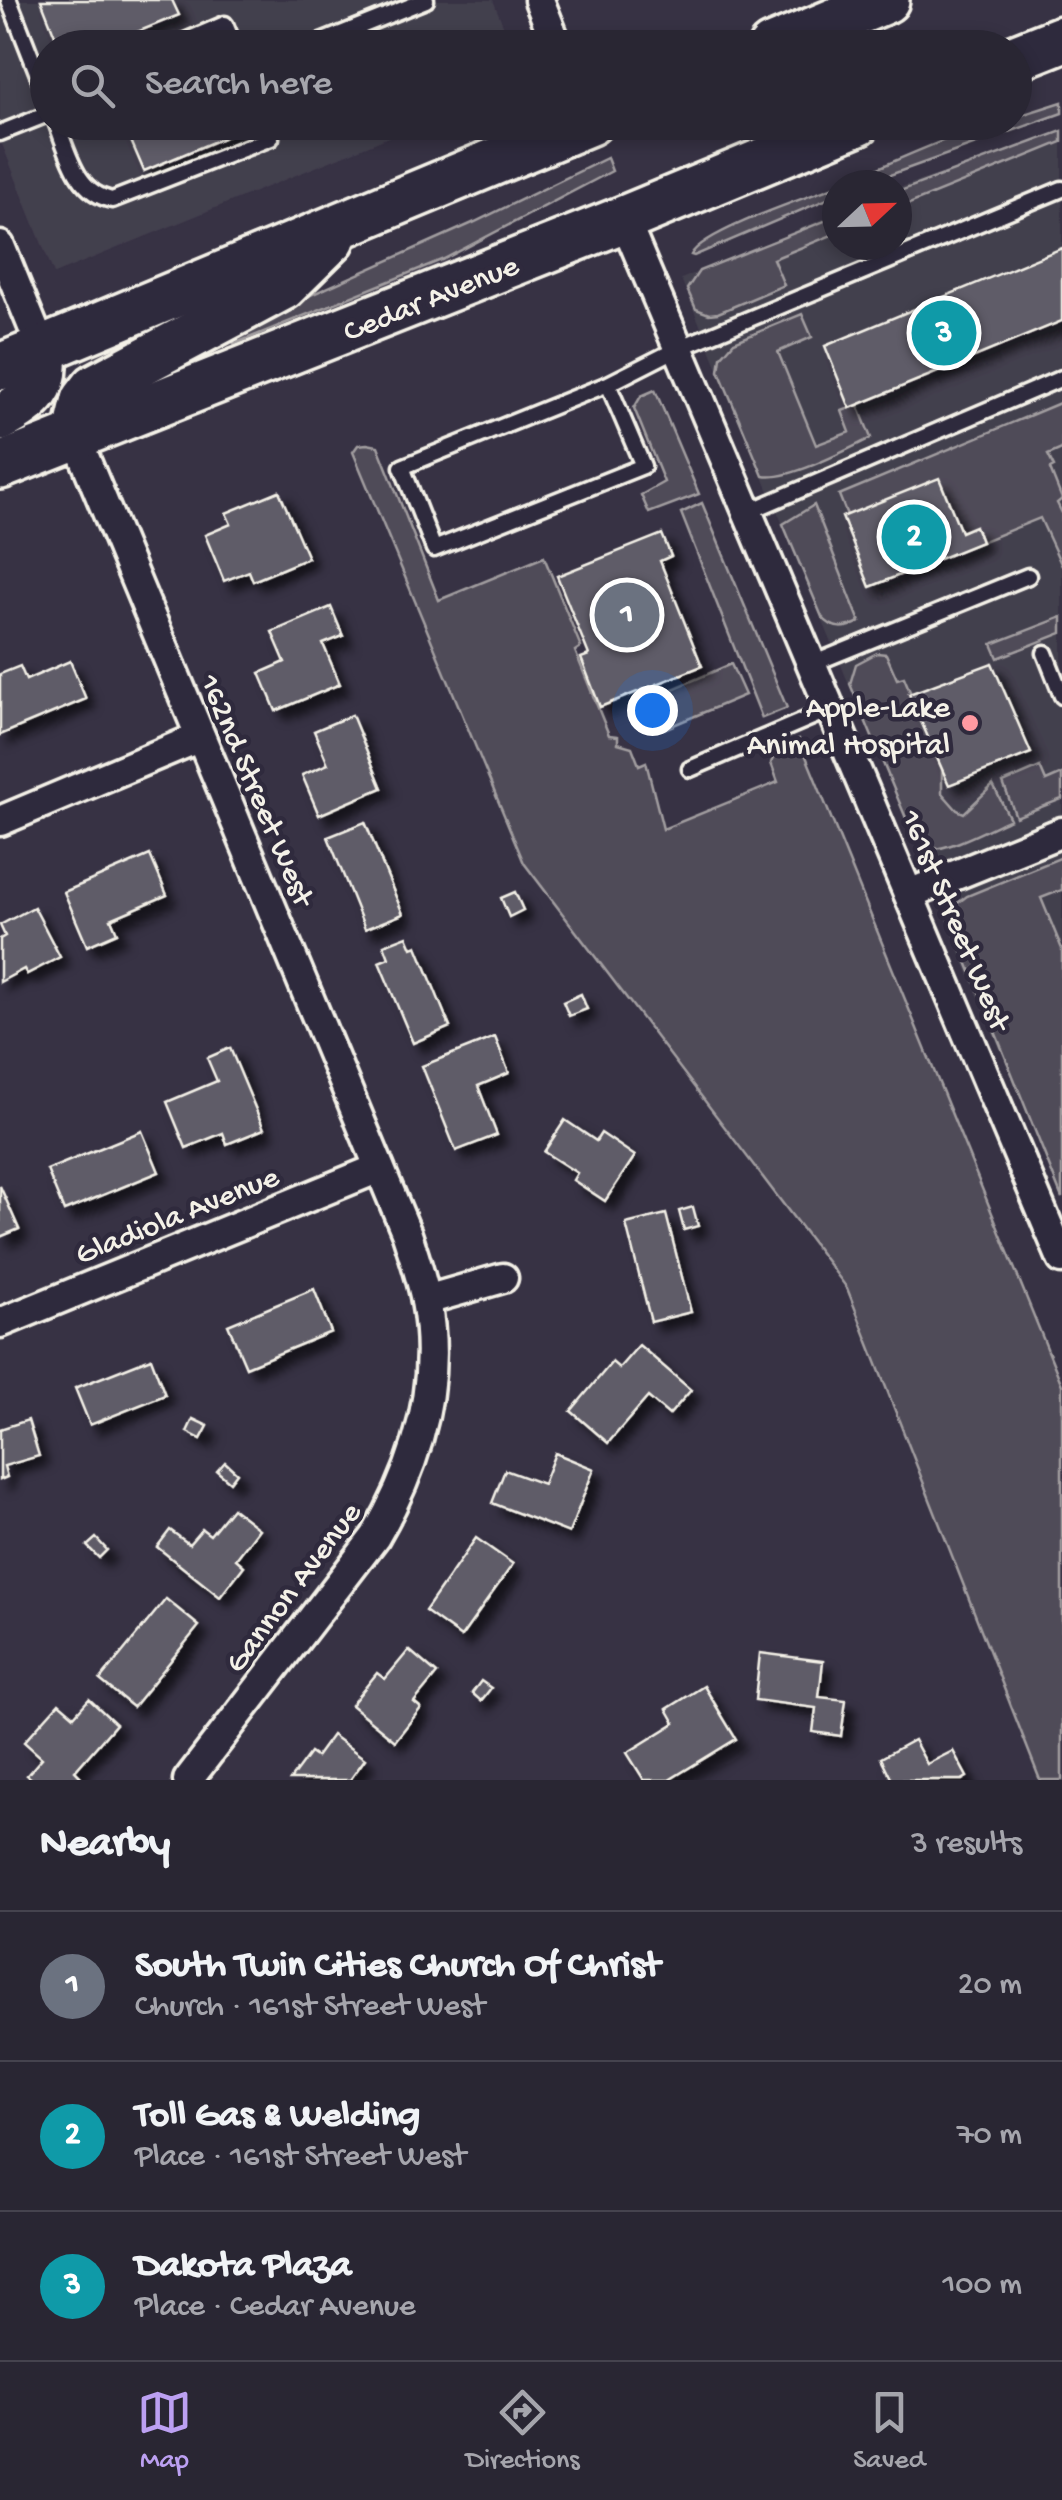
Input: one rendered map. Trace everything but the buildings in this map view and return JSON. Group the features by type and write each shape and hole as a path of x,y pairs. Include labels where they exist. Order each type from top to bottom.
{"main road":[{"path":"815,30 886,0"},
{"path":"1032,51 1062,39"},
{"path":"0,367 548,140"},
{"name":"Cedar Avenue","path":"0,466 624,220 815,140"},
{"path":"76,437 86,400 95,387 283,288 348,224"},
{"path":"0,418 21,408 33,396 46,366 42,349"}],"street":[{"path":"539,0 551,30"},
{"name":"161st Street West","path":"624,220 1062,1260"},
{"path":"0,246 42,349"},
{"name":"162nd Street West","path":"76,437 379,1168"},
{"path":"0,821 200,737"},
{"path":"909,894 1062,832"},
{"name":"Gannon Avenue","path":"188,1780 375,1537 395,1503 426,1422 431,1338 426,1300 407,1234 379,1168"},
{"name":"Gladiola Avenue","path":"0,1323 379,1168"},
{"path":"426,1300 503,1278"}],"lane":[{"path":"9,0 30,55"},
{"path":"351,30 426,0"},
{"path":"0,133 30,121"},
{"path":"63,140 76,174 100,198 112,200 266,140"},
{"path":"608,384 643,466 434,549 402,467 608,384 679,348 1062,189"},
{"path":"748,512 1062,378"},
{"path":"812,664 1028,576"},
{"path":"1045,654 1062,696"},
{"path":"690,769 831,709"}],"shaded area":[{"path":"0,0 493,0 505,30 30,30 30,140 381,140 54,274 0,139"},
{"path":"1062,102 1062,113 1032,124 1032,112"},
{"path":"1062,131 1062,142 912,203 912,186"},
{"path":"1062,136 1062,1198 681,279 822,219 822,260 912,260 912,183"},
{"path":"944,140 987,140 904,170 873,170"},
{"path":"607,158 612,171 444,259 234,344 230,331 475,222"},
{"path":"822,192 822,201 691,255 714,236"},
{"path":"822,222 822,239 773,259 784,285 718,313 696,309 687,289 699,271"},
{"path":"802,314 812,337 778,352 816,445 850,432 842,411 858,405 871,438 802,469 763,476 719,371 721,357 734,342"},
{"path":"655,390 699,494 649,513 641,495 664,482 634,408 641,396"},
{"path":"1062,402 1062,449 1048,455 1062,499 1057,503 1062,513 1062,566 1040,518 981,542 975,527 961,532 847,515 839,495"},
{"path":"358,445 378,446 439,600 544,557 581,647 575,651 609,735 618,736 618,743 632,747 639,765 646,762 663,829 778,782 771,763 776,751 799,739 1062,1385 1062,1780 1040,1780 847,1288 524,863 353,452"},
{"path":"702,503 787,708 762,718 681,513"},
{"path":"814,505 860,622 849,626 835,627 822,617 783,524"},
{"path":"1062,617 1062,633 998,658 992,644"},
{"path":"877,653 886,654 897,679 904,677 942,769 942,793 964,813 993,785 1010,819 944,847 927,848 918,841 850,684 856,664"},
{"path":"731,664 745,695 664,729 652,698"},
{"path":"1040,767 1046,781 1062,774 1062,799 1016,817 1003,783"},
{"path":"1062,857 1062,890 1041,898 1062,949 1062,1198 949,917 950,909 967,896"}],"place":[{"name":"Dakota Plaza","path":"944,333"},
{"name":"Toll Gas & Welding","path":"914,537"},
{"name":"South Twin Cities Church Of Christ","path":"627,615"},
{"name":"Apple-Lake Animal Hospital","path":"970,723"}]}
